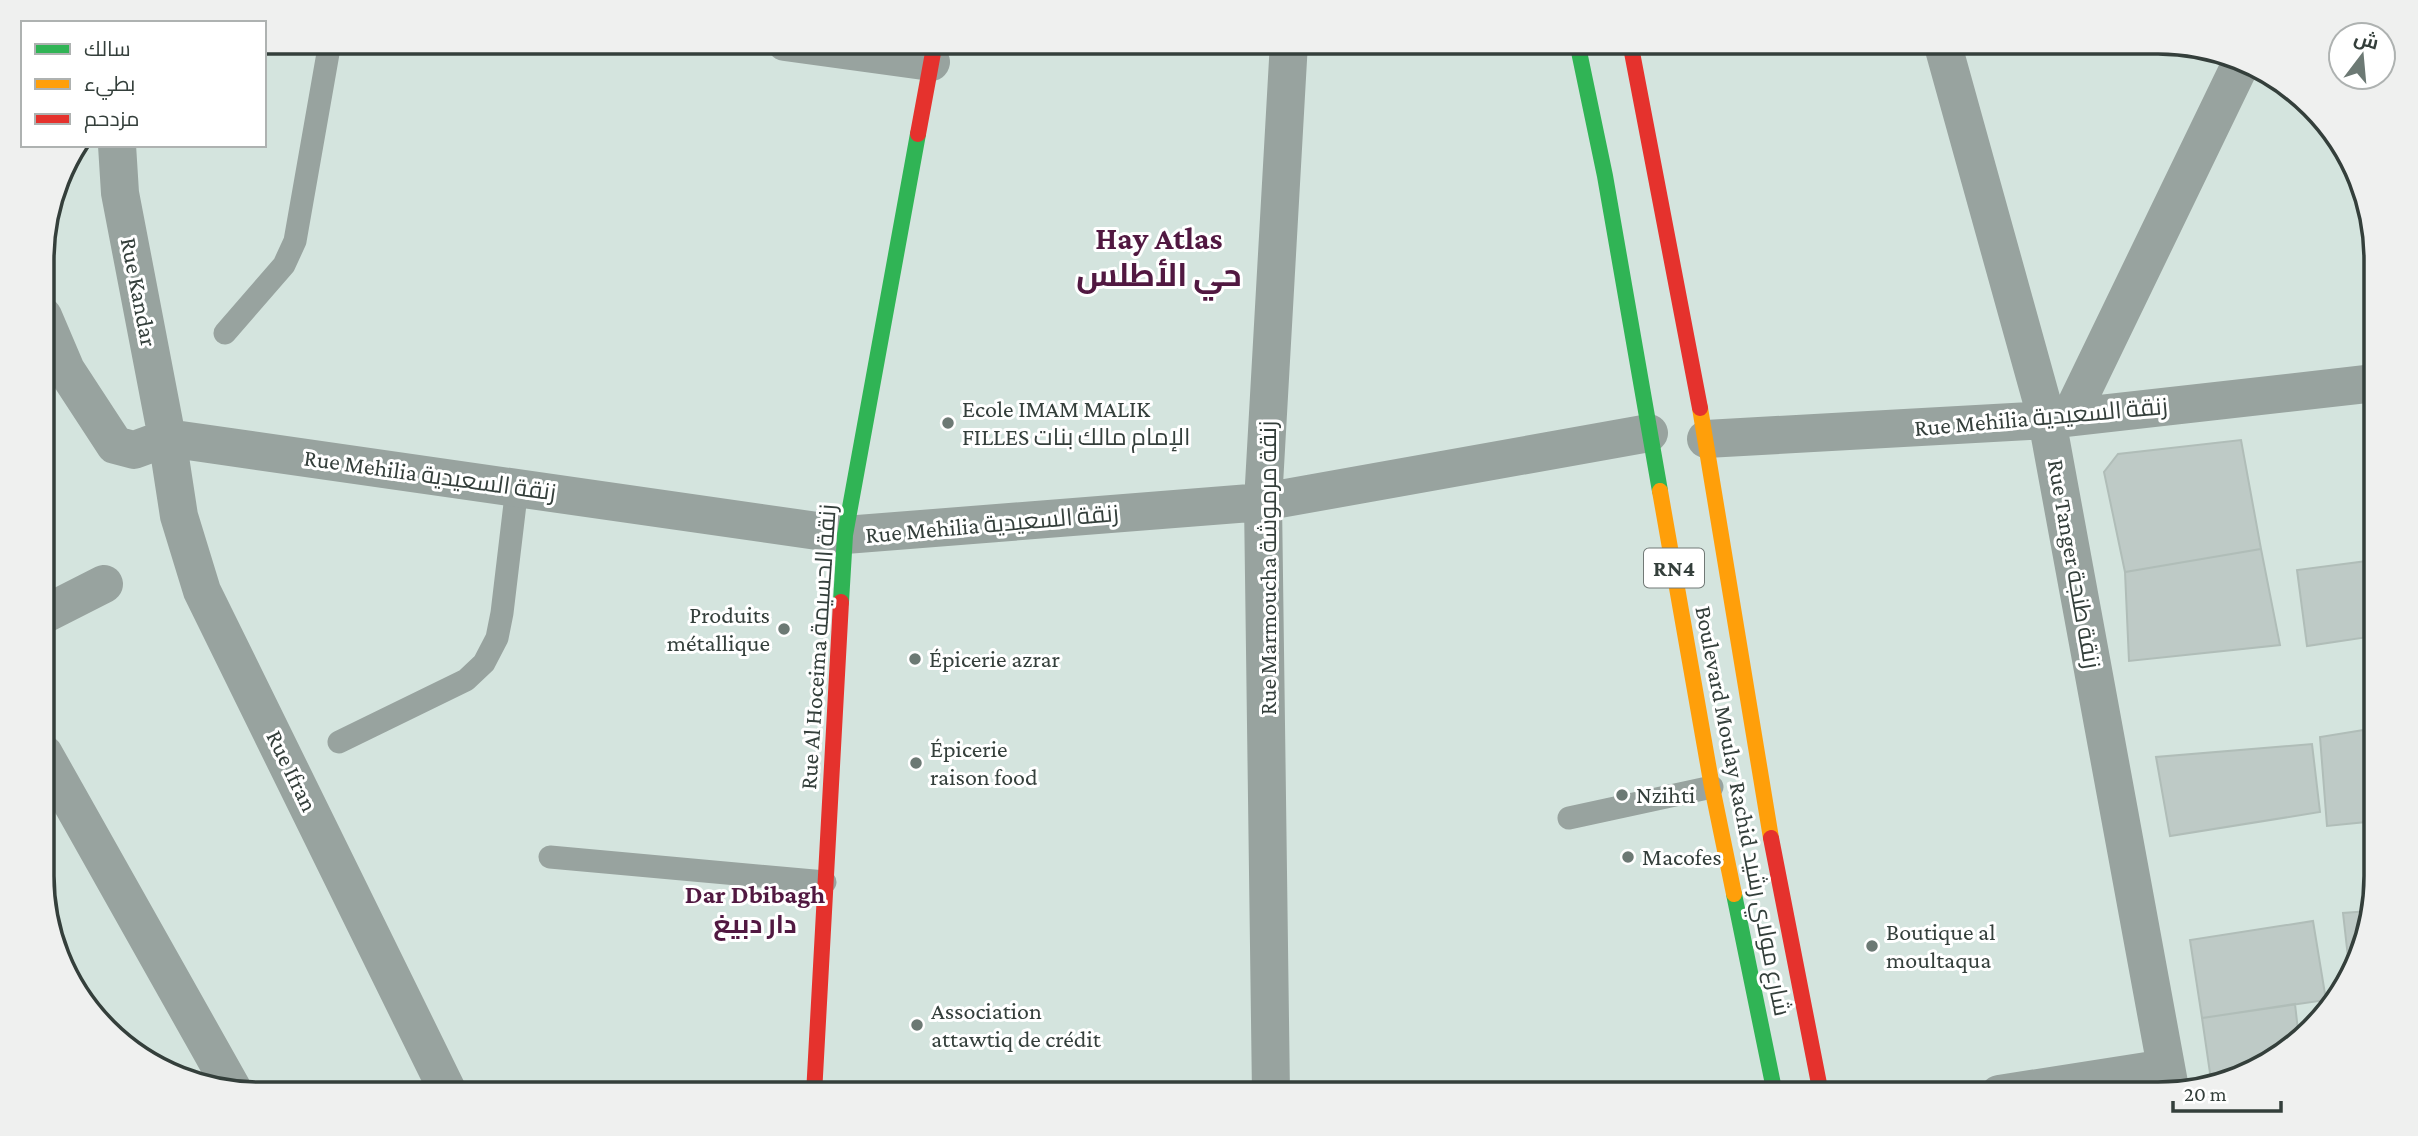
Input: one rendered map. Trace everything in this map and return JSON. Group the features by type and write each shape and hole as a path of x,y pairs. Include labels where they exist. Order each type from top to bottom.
{"main road":[{"name":"Rue Al Hoceima زنقة الحسيمة","path":"815,1082 845,535 933,54"},
{"name":"Boulevard Moulay Rachid شارع مولاي رشيد","path":"1580,54 1605,176 1712,787 1771,1081"},
{"name":"Boulevard Moulay Rachid شارع مولاي رشيد","path":"1632,54 1706,439 1760,780 1819,1081"}],"street":[{"name":"Rue Marmoucha زنقة مرموشة","path":"1271,1081 1264,502 1288,54"},
{"name":"Rue Tanger زنقة طنجة","path":"1946,54 2058,418 2168,1081"},
{"path":"2058,418 2237,70"},
{"name":"Rue Kandar","path":"117,147 120,193 167,438"},
{"path":"55,345 65,370 115,445 134,450 167,438"},
{"name":"Rue Mehilia زنقة السعيدية","path":"1706,439 2058,418 2364,384"},
{"name":"Rue Mehilia زنقة السعيدية","path":"167,438 845,535 1264,502 1650,433"},
{"name":"Rue Ifran","path":"167,438 179,516 202,592 443,1082"},
{"path":"54,609 104,583"},
{"path":"54,772 227,1079"}],"lane":[{"path":"225,333 284,265 295,241 328,54"},
{"path":"339,742 466,680 484,663 497,638 502,613 517,487"},
{"path":"1569,818 1712,787"},
{"path":"550,857 825,882"}],"building":[{"path":"2241,440 2261,549 2125,572 2104,472 2118,454"},
{"path":"2261,549 2280,645 2129,661 2125,572"},
{"path":"2364,561 2364,638 2307,646 2297,570"},
{"path":"2364,730 2364,822 2327,826 2320,737"},
{"path":"2312,744 2320,812 2170,836 2156,757"},
{"path":"2361,912 2348,955 2343,913"},
{"path":"2313,921 2325,995 2321,1001 2202,1018 2190,940"},
{"path":"2295,1004 2298,1027 2261,1054 2210,1075 2202,1018"}],"traffic: fast":[{"path":"1580,54 1605,176 1660,491"},
{"path":"841,602 845,535 918,134"},
{"path":"1734,894 1772,1081"}],"traffic: slow":[{"path":"1700,408 1771,838"},
{"path":"1660,491 1712,787 1734,894"}],"traffic: jam":[{"path":"918,134 933,54"},
{"path":"1632,54 1700,408"},
{"path":"815,1082 841,602"},
{"path":"1771,838 1818,1081"}],"place":[{"name":"Ecole IMAM MALIK FILLES الإمام مالك بنات","path":"948,423"},
{"name":"Produits métallique","path":"784,629"},
{"name":"Épicerie azrar","path":"915,659"},
{"name":"Épicerie raison food","path":"916,763"},
{"name":"Nzihti","path":"1622,795"},
{"name":"Macofes","path":"1628,857"},
{"name":"Boutique al moultaqua","path":"1872,946"},
{"name":"Association attawtiq de crédit","path":"917,1025"}],"district":[{"name":"Hay Atlas حي الأطلس","path":"1159,256"},
{"name":"Dar Dbibagh دار دبيغ","path":"755,909"}]}
